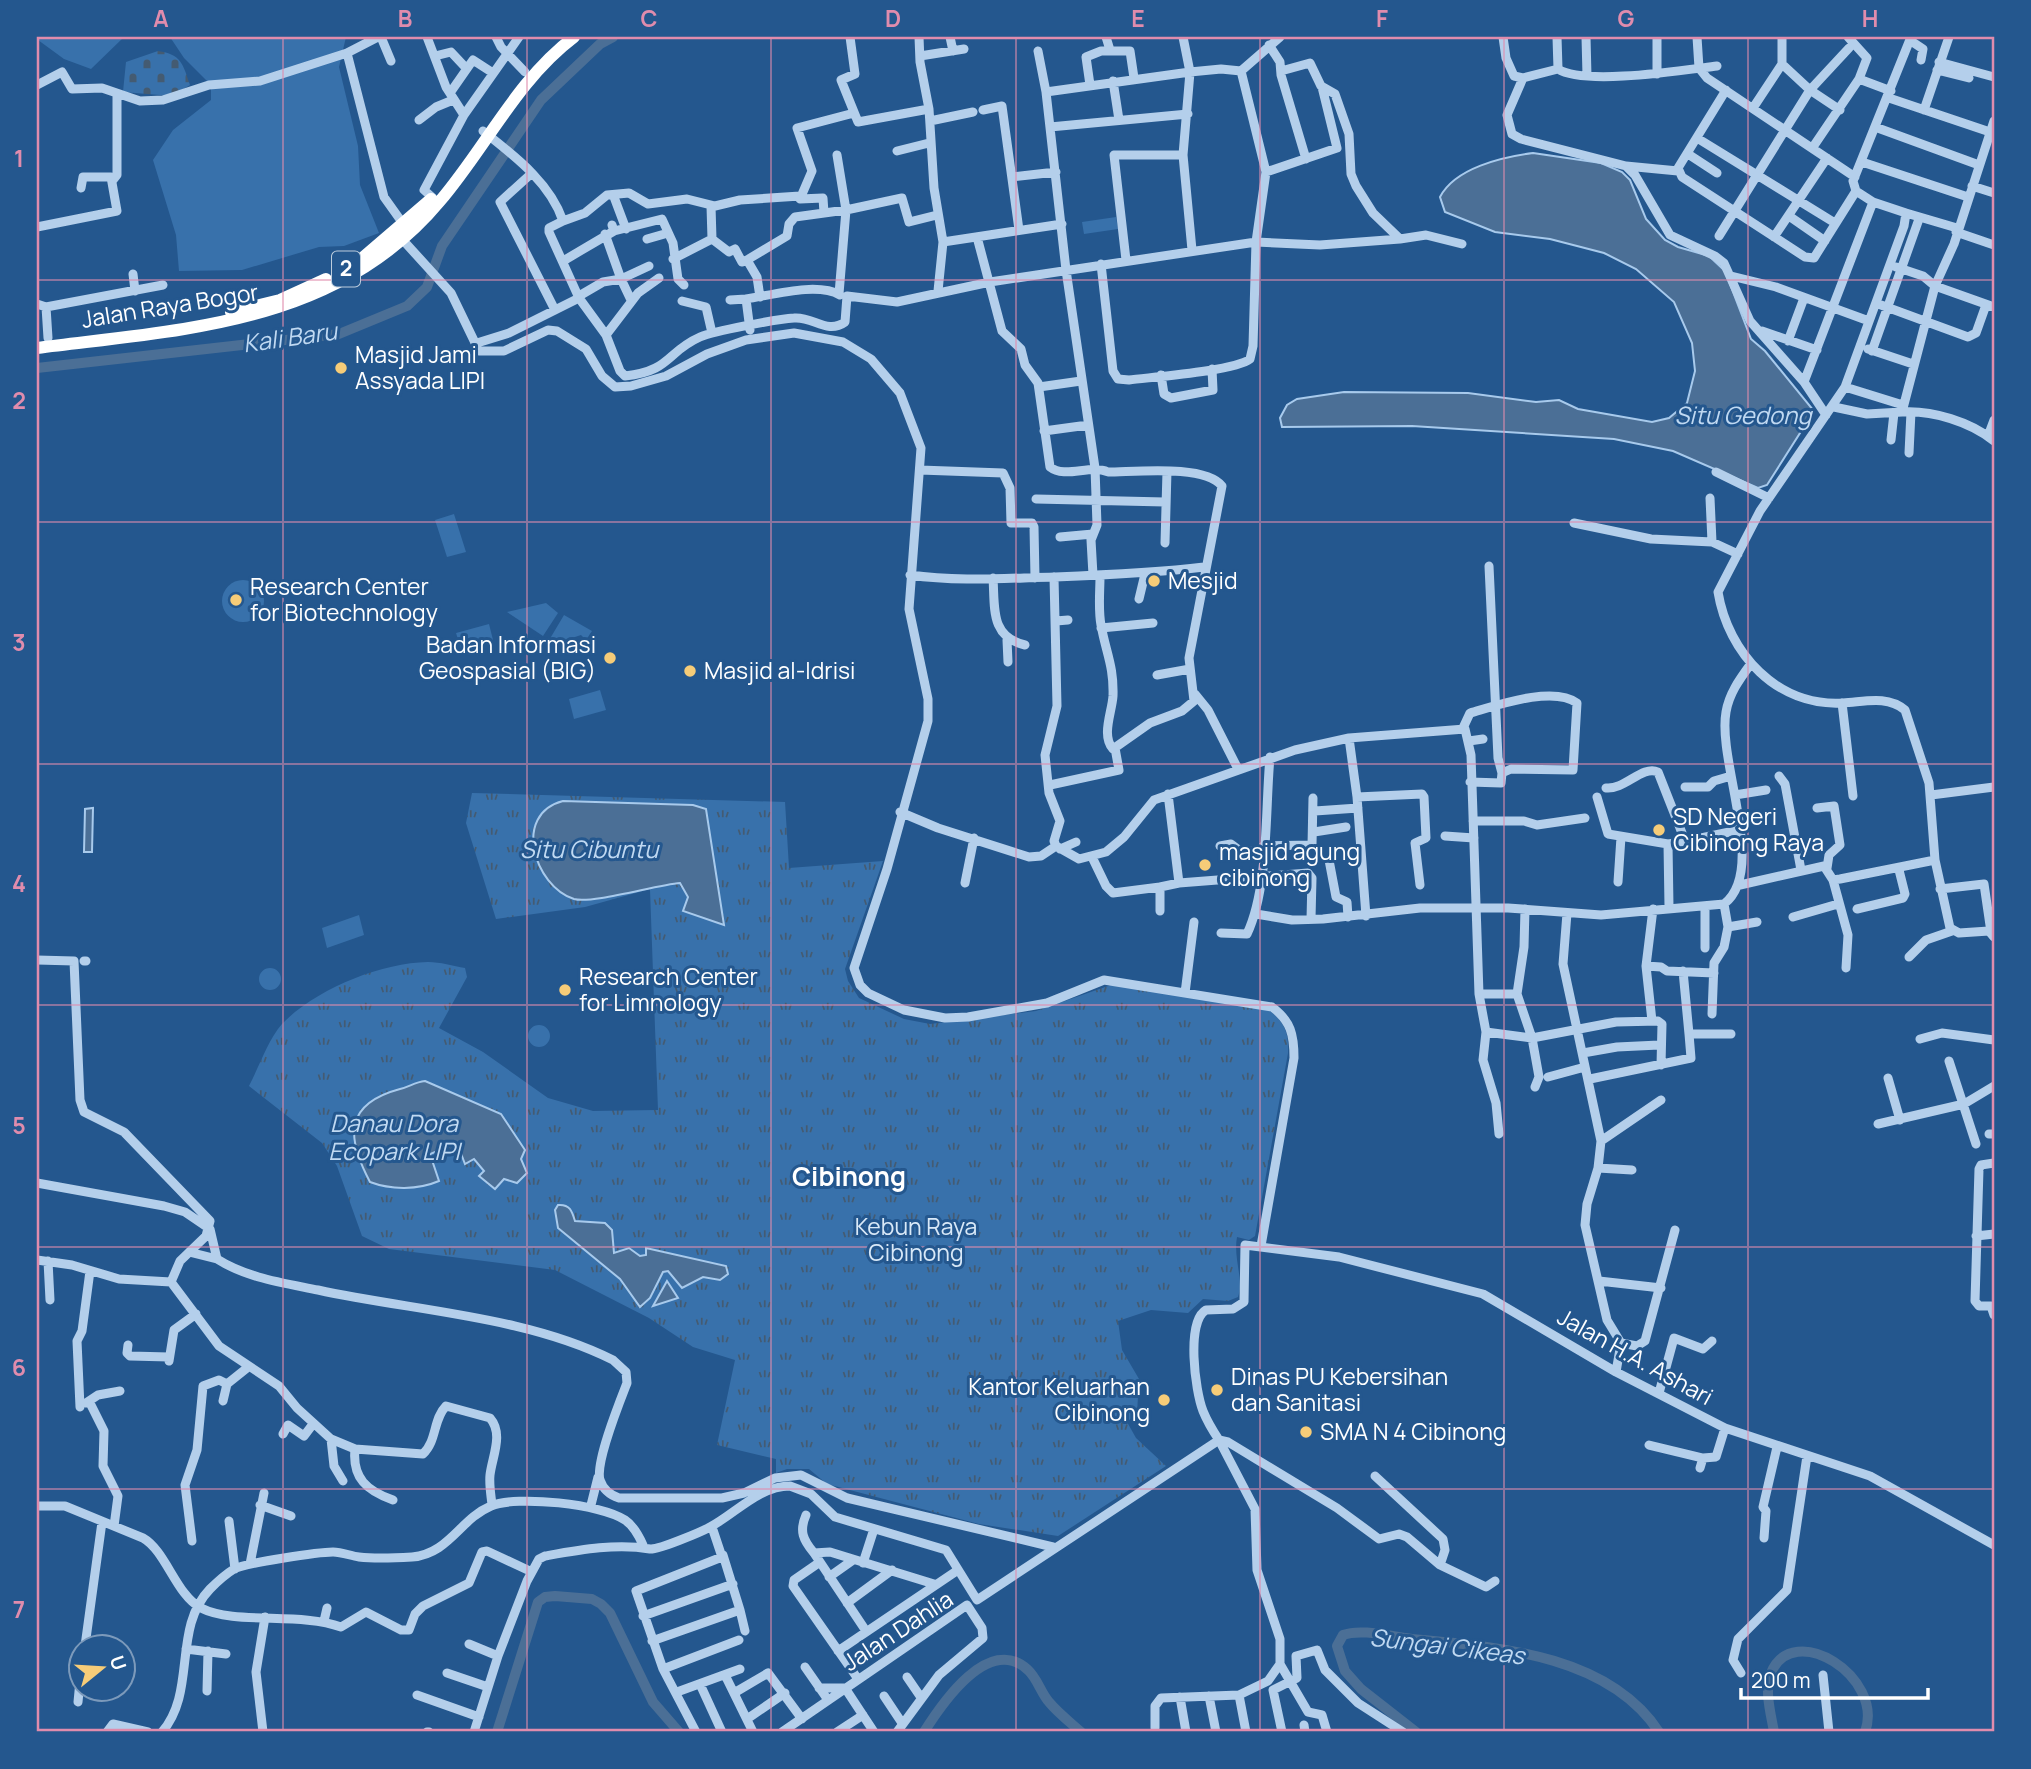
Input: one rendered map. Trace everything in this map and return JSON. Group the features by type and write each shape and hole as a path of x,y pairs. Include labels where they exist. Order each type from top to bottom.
{"highway":[{"name":"Jalan Raya Bogor","path":"403,232 489,136 525,72 561,37"},
{"name":"Jalan Raya Bogor","path":"37,348 51,340 246,309 280,300 356,264 439,203 531,78 574,37"}],"street":[{"path":"37,85 62,72 72,89 102,88 140,101 163,100 209,85 260,81 347,53 379,37 391,61"},
{"path":"427,37 452,97 464,115"},
{"path":"496,37 525,72"},
{"path":"433,198 424,190 464,115 519,37"},
{"path":"850,37 855,74 841,80 858,122 929,108"},
{"path":"919,37 929,108 929,144 937,215 943,242 938,291"},
{"path":"920,56 958,50 950,37"},
{"path":"1106,37 1110,50"},
{"path":"1182,37 1190,72 1183,155 1192,250"},
{"path":"1046,92 1134,78 1221,69 1241,71 1280,37"},
{"path":"1503,37 1511,72 1522,78 1558,69 1568,74 1587,76 1657,74 1717,66"},
{"path":"1557,37 1558,69"},
{"path":"1586,37 1587,76"},
{"path":"1657,37 1657,74"},
{"path":"1697,37 1699,68 1707,78 1855,177"},
{"path":"1753,108 1782,64 1782,37"},
{"path":"1813,147 1859,79 1866,55 1849,37"},
{"path":"1924,110 1949,37"},
{"path":"1678,171 1682,177 1805,257 1814,258 1856,191 1855,177 1911,39 1923,49 1921,60"},
{"path":"1269,46 1280,62 1306,159"},
{"path":"1719,236 1810,90 1849,48"},
{"path":"1090,85 1086,57 1110,50 1130,51 1134,78"},
{"path":"1038,51 1046,92 1066,270 1095,468 1097,525 1093,534 1096,575 1101,628 1112,661 1113,699 1108,743 1115,748 1119,770 1050,785"},
{"path":"435,56 451,52 466,68"},
{"path":"347,53 384,197 426,266 445,285 480,351 504,351 548,330 557,331 586,349 602,376 615,387 631,386 666,376 707,354 751,338 794,333 843,342 871,359 900,393 921,448 910,575 911,625 928,699 928,721 900,812 887,869 854,968 860,985 868,993 904,1010 953,1018 1047,1003 1100,980 1272,1007 1282,1014 1292,1031 1294,1058 1261,1246"},
{"path":"419,120 452,97 466,68 474,60 493,73"},
{"path":"1266,172 1337,148 1322,87 1310,63 1281,71"},
{"path":"1782,64 1810,90 1840,110"},
{"path":"1938,66 1994,77"},
{"path":"1938,66 1969,78"},
{"path":"1101,264 1114,375 1124,381 1245,363 1251,357 1256,242 1266,172 1241,71"},
{"path":"1522,78 1507,115 1508,128 1515,137 1626,166 1678,171"},
{"path":"1859,79 1924,110 1990,132"},
{"path":"1113,81 1119,120"},
{"path":"1322,87 1335,93 1341,110 1350,140 1351,170 1356,186 1373,213 1400,239"},
{"path":"1678,171 1726,90"},
{"path":"113,180 117,175 117,94"},
{"path":"930,121 1002,106 1019,230"},
{"path":"800,196 811,171 798,127 854,113"},
{"path":"1049,127 1188,114"},
{"path":"1891,440 1903,411 1913,363 1935,286 1994,121"},
{"path":"1875,127 1979,165"},
{"path":"489,136 532,173 563,221"},
{"path":"1697,138 1757,172 1835,223"},
{"path":"897,151 929,144"},
{"path":"1688,154 1717,173"},
{"path":"837,155 846,210 842,295 843,324 846,331 843,342"},
{"path":"1126,260 1114,155 1183,155"},
{"path":"1774,237 1827,158"},
{"path":"1862,162 1968,197"},
{"path":"1626,166 1635,175 1670,235 1715,256 1731,276 1757,329 1804,382 1826,415"},
{"path":"1012,177 1056,172"},
{"path":"532,173 500,202 555,310"},
{"path":"37,227 117,211 113,180 107,175 83,177 81,188"},
{"path":"1972,186 1994,193"},
{"path":"1856,191 1873,202 1994,245"},
{"path":"824,213 824,198 803,200 800,196 740,200 711,206 687,199 648,204 629,193 614,197 607,195 585,212 548,230 579,297 606,335 617,364 625,376 660,368 690,343 712,333 795,317 827,327 843,324"},
{"path":"614,197 626,229"},
{"path":"712,239 729,252 735,249 742,262 787,236 791,218 902,198 909,222 937,215"},
{"path":"1804,382 1873,202"},
{"path":"711,206 712,239"},
{"path":"1872,351 1889,265 1906,214"},
{"path":"1789,216 1825,241"},
{"path":"563,261 610,230 626,229 662,219 673,243 673,259 679,281 684,285"},
{"path":"1919,219 1900,268 1869,321 1845,387 1834,407 1769,498 1720,587 1724,618 1739,650 1750,665 1784,690 1815,700 1842,703 1872,700 1892,702 1905,710 1923,760 1931,795 1935,860 1952,931"},
{"path":"943,242 1062,224"},
{"path":"610,230 621,279 631,300"},
{"path":"648,239 668,233"},
{"path":"730,300 793,290 890,302 990,282 1256,242 1320,245 1400,239 1426,234 1462,244"},
{"path":"977,237 1002,331 1021,349 1025,365 1039,387 1048,464 1053,470 1095,468 1108,472 1167,471 1211,478 1222,486 1189,658 1194,701 1187,708 1150,723 1115,748"},
{"path":"673,259 712,239"},
{"path":"747,260 757,277 760,297"},
{"path":"1881,304 1961,336 1973,337 1990,306 1935,286 1923,276 1889,265"},
{"path":"477,343 509,333 603,282 621,279 649,266"},
{"path":"133,274 135,291"},
{"path":"1731,276 1766,284 1869,321"},
{"path":"606,335 631,300 659,278"},
{"path":"51,340 41,306 163,285"},
{"path":"1788,341 1804,298"},
{"path":"746,299 751,338"},
{"path":"682,301 706,307 712,333"},
{"path":"1757,329 1816,350"},
{"path":"1860,346 1913,363"},
{"path":"1161,375 1164,394 1171,398 1213,390 1212,369"},
{"path":"1039,387 1081,381"},
{"path":"1845,387 1903,411 1956,422 1991,438 1994,420"},
{"path":"1834,407 1854,413 1903,411"},
{"path":"1903,411 1909,453"},
{"path":"1044,431 1088,425"},
{"path":"920,470 1003,473 1010,488 1011,523 1032,523 1034,527 1035,578"},
{"path":"1166,542 1167,471"},
{"path":"1716,472 1769,498"},
{"path":"1036,499 1097,498 1165,502"},
{"path":"1710,498 1712,542"},
{"path":"1574,523 1651,539 1712,542 1738,554"},
{"path":"1060,537 1093,534"},
{"path":"1470,782 1503,781 1498,758 1489,566"},
{"path":"910,575 1035,578 1145,574 1205,567"},
{"path":"1139,599 1145,574"},
{"path":"1054,576 1057,706 1045,755 1050,796 1059,814 1060,827 1054,841 1058,848 1074,858 1092,857 1113,848 1152,802 1270,757 1349,738 1463,728 1468,732 1478,908 1479,994 1486,1032 1483,1060 1496,1103 1499,1134"},
{"path":"993,578 998,626 1007,640 1008,662"},
{"path":"1056,621 1068,620"},
{"path":"1101,628 1153,623"},
{"path":"1007,640 1025,645"},
{"path":"1740,885 1739,830 1726,712 1735,685 1750,665"},
{"path":"1157,676 1190,670"},
{"path":"1195,694 1208,710 1238,769"},
{"path":"1463,728 1470,713 1530,697 1572,700 1577,705 1575,768 1569,772 1535,768 1502,773"},
{"path":"1842,703 1853,796"},
{"path":"1349,738 1357,797 1366,916"},
{"path":"1469,741 1483,739"},
{"path":"1220,933 1247,934 1256,914 1262,875 1270,757"},
{"path":"1606,788 1619,788 1648,770 1655,770 1675,810 1682,842"},
{"path":"1685,787 1708,787 1717,779 1731,776"},
{"path":"1779,776 1785,784 1801,870"},
{"path":"1931,795 1994,788"},
{"path":"1735,795 1766,790"},
{"path":"1168,794 1179,883"},
{"path":"1357,797 1422,794 1426,836 1415,843 1420,885"},
{"path":"1220,846 1231,844 1238,850 1310,846 1314,832 1313,797"},
{"path":"1597,797 1607,832 1621,837 1668,844 1739,830"},
{"path":"1817,808 1834,806 1840,845 1829,855 1827,868 1833,880 1848,935 1846,968"},
{"path":"1315,811 1358,808"},
{"path":"900,812 938,828 1029,857 1041,856 1076,842"},
{"path":"1472,821 1517,820 1537,825 1585,818"},
{"path":"1314,832 1346,827"},
{"path":"1445,836 1474,838"},
{"path":"1618,882 1621,837"},
{"path":"965,883 974,838"},
{"path":"1668,844 1669,907"},
{"path":"1092,857 1105,886 1112,893 1262,875 1311,874 1311,919"},
{"path":"1329,860 1334,893 1347,902 1348,917"},
{"path":"1833,880 1899,870 1935,860"},
{"path":"1256,914 1311,919 1366,916 1420,908 1478,908 1605,915 1724,904 1740,885 1801,870 1827,868"},
{"path":"1857,909 1902,898 1905,894 1899,870"},
{"path":"1909,957 1926,940 1952,931 1993,935 1984,884 1940,888"},
{"path":"1160,887 1160,911"},
{"path":"1712,1014 1714,973 1728,927 1724,904"},
{"path":"1793,917 1838,904"},
{"path":"1704,906 1704,948"},
{"path":"1525,909 1524,947 1517,994 1532,1038 1538,1072 1535,1087"},
{"path":"1652,1021 1646,966 1653,909"},
{"path":"1567,913 1563,964 1590,1079 1601,1141 1598,1168 1588,1196 1586,1225 1607,1320 1621,1343 1616,1372"},
{"path":"1185,993 1194,922"},
{"path":"1728,927 1757,922"},
{"path":"37,960 74,961 80,1100 83,1112 124,1132 210,1221 217,1259"},
{"path":"1646,966 1714,973"},
{"path":"1590,1079 1692,1057 1683,971"},
{"path":"1479,994 1517,994"},
{"path":"1486,1032 1532,1038 1577,1028 1652,1021 1662,1024 1659,1045 1661,1065"},
{"path":"1920,1039 1942,1033 1994,1040"},
{"path":"1689,1034 1731,1034"},
{"path":"1583,1053 1617,1047 1659,1045"},
{"path":"1949,1061 1976,1144"},
{"path":"1548,1077 1586,1067"},
{"path":"1888,1078 1900,1120"},
{"path":"1878,1124 1964,1104 1994,1087"},
{"path":"1601,1141 1661,1100"},
{"path":"1994,1163 1979,1169 1975,1301 1979,1306 1991,1306 1994,1315"},
{"path":"1598,1168 1632,1170"},
{"path":"37,1183 164,1206 185,1212 210,1229"},
{"path":"170,1282 176,1267 210,1229"},
{"path":"1621,1343 1643,1345 1675,1230"},
{"path":"1976,1236 1994,1234"},
{"name":"Jalan H.A. Ashari","path":"1219,1440 1202,1409 1199,1394 1195,1329 1197,1318 1206,1310 1233,1309 1244,1302 1245,1245 1261,1246 1357,1261 1483,1294 1616,1372 1726,1428 1870,1476 1994,1545"},
{"path":"189,1252 217,1259 240,1272 281,1282 515,1326 613,1360 626,1372 627,1383 604,1450 592,1503"},
{"path":"37,1259 119,1279 170,1282 219,1346 279,1386 313,1424 331,1439 355,1449 423,1454 430,1445 442,1410 446,1406 465,1409 494,1422 496,1445 490,1474 492,1505"},
{"path":"48,1261 50,1300"},
{"path":"90,1271 82,1331 77,1341 78,1408 102,1394 120,1391"},
{"path":"1599,1281 1661,1288"},
{"path":"128,1345 127,1353 130,1356 169,1359 174,1330 195,1314"},
{"path":"1659,1393 1674,1338 1703,1349 1712,1341"},
{"path":"223,1401 227,1384 247,1367"},
{"path":"192,1541 185,1485 197,1450 203,1386 219,1380 227,1384"},
{"path":"89,1401 104,1431 103,1466 118,1496 114,1526"},
{"path":"283,1434 288,1425 303,1436 313,1424"},
{"path":"1649,1445 1703,1458 1716,1457 1726,1428"},
{"path":"331,1439 334,1466 343,1481"},
{"path":"1219,1440 1234,1446 1337,1508 1379,1539 1391,1536 1407,1537 1440,1565 1486,1587 1495,1581"},
{"path":"968,1605 1219,1440"},
{"path":"1219,1440 1253,1501 1256,1570 1280,1639 1280,1664 1308,1712 1322,1715 1327,1732"},
{"path":"1764,1538 1766,1511 1763,1507 1777,1447"},
{"path":"355,1449 354,1468 359,1478 372,1491 393,1500"},
{"path":"1741,1673 1733,1660 1738,1639 1787,1590 1807,1456"},
{"path":"1700,1468 1703,1458"},
{"path":"599,1475 611,1495 619,1498 722,1498 744,1493 775,1478 801,1475 847,1498 1053,1547"},
{"path":"1375,1476 1443,1539 1445,1550 1440,1565"},
{"path":"592,1503 624,1519 643,1545 650,1549 712,1527 737,1508 785,1486 797,1487 811,1494 835,1517 946,1550 977,1600"},
{"path":"250,1564 264,1493"},
{"path":"162,1732 172,1720 180,1699 186,1649 198,1606 211,1589 235,1569 250,1564 334,1552 360,1557 420,1555 443,1546 478,1513 492,1505 509,1501 592,1503 611,1495"},
{"path":"260,1505 291,1516"},
{"path":"37,1506 65,1506 149,1541 198,1606 223,1614 324,1621 344,1627 359,1614 366,1612 401,1630 409,1630 415,1614 423,1606 469,1583 480,1556 487,1551 532,1572"},
{"path":"806,1515 801,1529 804,1540 866,1631"},
{"path":"229,1521 235,1569"},
{"path":"87,1632 102,1522"},
{"path":"663,1668 742,1636 740,1610 733,1584 720,1557 712,1527"},
{"path":"829,1577 858,1561 874,1529"},
{"path":"474,1732 498,1656 539,1559 586,1548 643,1545"},
{"path":"814,1553 830,1552 934,1584"},
{"path":"696,1732 663,1668 636,1591 720,1557"},
{"path":"820,1562 792,1583 858,1679"},
{"path":"847,1603 892,1570"},
{"path":"838,1651 958,1570"},
{"path":"643,1616 733,1584"},
{"name":"Jalan Dahlia","path":"782,1732 968,1605 982,1628 983,1638 939,1675 920,1696 900,1728"},
{"path":"324,1621 327,1608"},
{"path":"652,1641 740,1610"},
{"path":"263,1732 256,1672 265,1617"},
{"path":"469,1644 498,1656"},
{"path":"186,1649 226,1654"},
{"path":"1282,1732 1273,1690 1298,1676 1296,1656 1317,1650 1328,1674 1358,1703 1403,1732"},
{"path":"207,1690 208,1651"},
{"path":"1155,1728 1155,1706 1158,1699 1239,1695 1268,1681 1280,1664"},
{"path":"805,1667 828,1700"},
{"path":"677,1692 740,1669"},
{"path":"734,1693 768,1672 802,1719"},
{"path":"447,1673 488,1687"},
{"path":"725,1675 753,1732"},
{"path":"1823,1675 1829,1732"},
{"path":"907,1677 920,1696"},
{"path":"700,1684 722,1732"},
{"path":"819,1688 845,1688 874,1732"},
{"path":"747,1718 785,1693"},
{"path":"417,1695 479,1717"},
{"path":"1239,1695 1246,1732"},
{"path":"884,1696 900,1728"},
{"path":"1209,1696 1216,1732"},
{"path":"1180,1697 1186,1732"},
{"path":"837,1732 863,1715"},
{"path":"107,1732 113,1724 134,1731 148,1732"}],"green space":[{"path":"39,37 124,37 91,69 64,59 38,40"},
{"path":"170,37 346,37 339,67 358,146 360,185 379,233 344,246 319,247 242,270 179,271 176,235 153,160 173,130 211,100 211,85 184,58"},
{"path":"158,51 166,52 180,61 190,85 172,96 123,92 126,62"},
{"path":"1116,217 1118,229 1084,234 1082,222"},
{"path":"454,514 466,552 447,557 435,520"},
{"path":"243,580 258,586 264,601 258,616 243,622 228,616 222,601 228,586"},
{"path":"546,603 558,613 543,636 507,612"},
{"path":"564,615 592,631 586,640 581,635 560,642 557,648 548,642"},
{"path":"489,624 493,640 461,649 456,633"},
{"path":"600,690 606,710 574,719 569,699"},
{"name":"Kebun Raya Cibinong","path":"472,793 785,802 789,868 883,861 845,969 848,981 859,998 904,1019 930,1024 1036,1011 1111,985 1269,1010 1285,1029 1288,1053 1255,1236 1249,1240 1237,1237 1240,1283 1238,1297 1228,1301 1203,1299 1188,1313 1151,1310 1118,1321 1122,1350 1139,1379 1137,1413 1127,1422 1136,1438 1166,1466 1058,1536 979,1524 827,1484 809,1469 787,1469 776,1473 776,1459 717,1445 735,1360 693,1347 649,1318 555,1270 389,1249 362,1236 337,1166 322,1143 249,1086 282,1024 312,1000 350,980 409,964 433,962 465,968 467,977 439,1028 483,1052 548,1098 593,1111 658,1110 650,889 585,907 496,919 466,823"},
{"path":"359,915 364,935 327,948 322,928"},
{"path":"266,968 274,968 281,975 281,983 274,990 266,990 259,983 259,975"},
{"path":"535,1025 543,1025 550,1032 550,1040 543,1047 535,1047 528,1040 528,1032"}],"water":[{"name":"Situ Gedong","path":"1533,153 1601,163 1622,172 1630,180 1646,219 1665,240 1678,247 1709,256 1725,271 1751,339 1765,351 1814,411 1767,485 1758,488 1673,451 1614,439 1412,426 1282,427 1280,418 1287,405 1297,399 1344,392 1468,393 1536,402 1559,400 1578,409 1652,422 1669,418 1687,403 1695,371 1692,343 1674,302 1636,269 1604,253 1550,239 1495,232 1445,212 1440,197 1456,178 1494,161"},
{"name":"Situ Cibuntu","path":"563,801 693,805 706,809 724,925 683,911 688,897 680,883 583,900 560,892 539,866 534,850 534,834 538,820 547,808"},
{"path":"93,808 92,852 84,852 85,809"},
{"name":"Danau Dora Ecopark LIPI","path":"425,1081 501,1114 525,1150 521,1159 527,1173 517,1183 504,1179 495,1189 479,1176 484,1171 474,1159 465,1164 457,1143 430,1154 439,1181 404,1188 370,1182 362,1166 354,1137 355,1124 360,1113 382,1095"},
{"path":"558,1205 570,1209 575,1221 605,1223 612,1230 614,1253 629,1248 640,1256 646,1255 646,1248 726,1266 728,1274 720,1280 703,1277 682,1288 668,1271 663,1272 650,1298 640,1307 620,1279 558,1228 555,1210"},
{"path":"667,1281 678,1298 653,1306"}],"waterway":[{"name":"Kali Baru","path":"37,368 339,334 407,306 427,287 442,246 541,100 600,44 613,37"},
{"name":"Sungai Cikeas","path":"497,1732 538,1602 545,1597 555,1596 592,1599 610,1613 653,1702 679,1732"},
{"name":"Sungai Cikeas","path":"1416,1732 1361,1689 1345,1671 1337,1646 1343,1635 1359,1632 1377,1634 1514,1651 1548,1659 1581,1670 1611,1686 1637,1706 1659,1732"},
{"name":"Sungai Cikeas","path":"1774,1732 1768,1695 1771,1673 1782,1658 1798,1652 1816,1653 1834,1662 1850,1675 1862,1692 1868,1711 1865,1732"},
{"name":"Sungai Cikeas","path":"924,1732 942,1706 968,1677 982,1666 998,1660 1013,1661 1028,1670 1049,1702 1081,1732"}],"place":[{"name":"Masjid Jami Assyada LIPI","path":"341,368"},
{"name":"Mesjid","path":"1154,581"},
{"name":"Research Center for Biotechnology","path":"236,600"},
{"name":"Badan Informasi Geospasial (BIG)","path":"610,658"},
{"name":"Masjid al-Idrisi","path":"690,671"},
{"name":"SD Negeri Cibinong Raya","path":"1659,830"},
{"name":"masjid agung cibinong","path":"1205,865"},
{"name":"Research Center for Limnology","path":"565,990"},
{"name":"Dinas PU Kebersihan dan Sanitasi","path":"1217,1390"},
{"name":"Kantor Keluarhan Cibinong","path":"1164,1400"},
{"name":"SMA N 4 Cibinong","path":"1306,1432"}],"district":[{"name":"Cibinong","path":"849,1177"}]}
